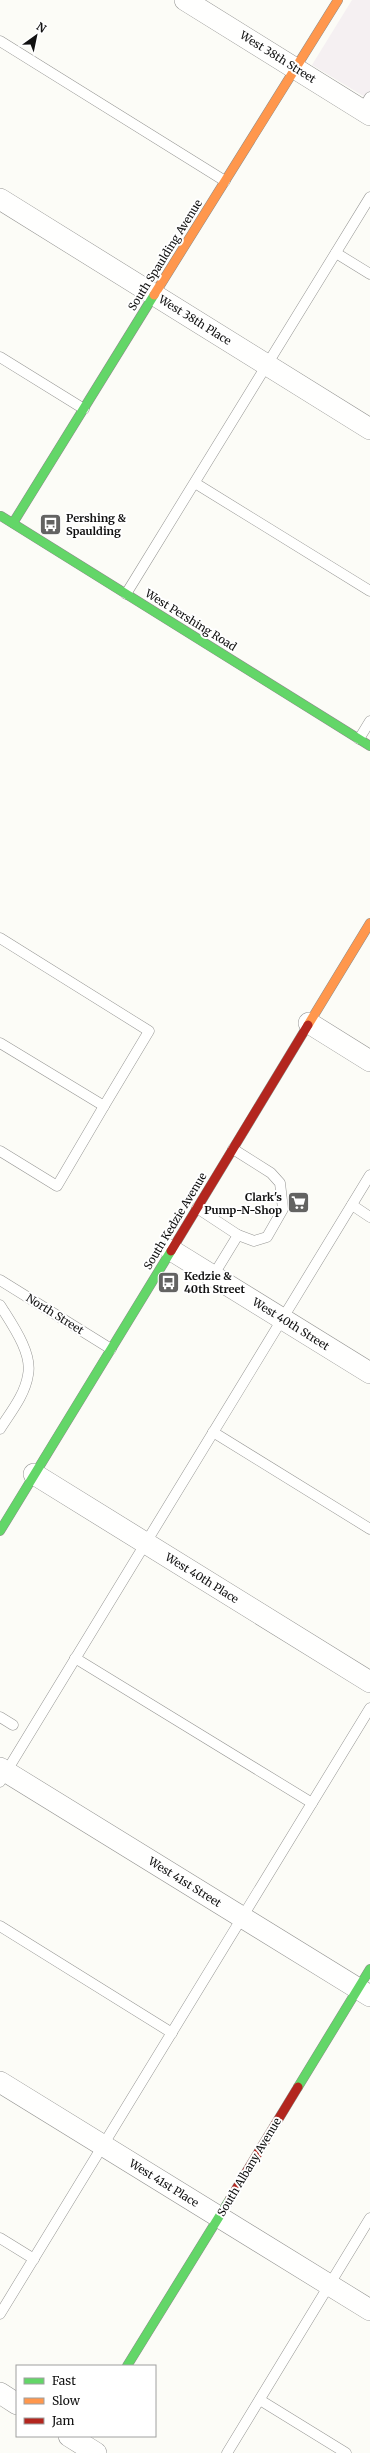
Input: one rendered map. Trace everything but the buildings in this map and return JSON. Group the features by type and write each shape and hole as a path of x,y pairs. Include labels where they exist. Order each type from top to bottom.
{"street":[{"name":"West 38th Street","path":"185,0 295,68 367,107"},
{"name":"South Spaulding Avenue","path":"13,523 338,0"},
{"name":"West 38th Place","path":"0,199 370,429"},
{"name":"West Pershing Road","path":"0,515 370,746"},
{"name":"South Kedzie Avenue","path":"0,1531 370,923"},
{"path":"309,1024 370,1061"},
{"name":"West 40th Street","path":"171,1250 370,1373"},
{"name":"West 40th Place","path":"34,1474 370,1682"},
{"name":"West 41st Street","path":"2,1774 364,1992"},
{"name":"South Albany Avenue","path":"128,2365 219,2217 364,1992 370,1969"},
{"name":"West 41st Place","path":"0,2082 370,2310"},
{"path":"0,2393 16,2403"}],"lane":[{"path":"0,41 225,181"},
{"path":"126,594 370,197"},
{"path":"336,252 370,274"},
{"path":"0,357 84,409"},
{"path":"194,483 370,591"},
{"path":"359,739 370,721"},
{"path":"0,938 149,1031 57,1186 0,1151"},
{"path":"0,1043 104,1106"},
{"path":"197,1208 238,1235 254,1241 268,1237 281,1215 282,1196 276,1178 232,1149"},
{"path":"2,1774 146,1543 370,1175"},
{"path":"352,1205 370,1217"},
{"path":"213,1276 238,1235"},
{"name":"North Street","path":"0,1280 111,1349"},
{"path":"0,1305 19,1334 26,1356 29,1374 20,1398 0,1429"},
{"path":"213,1432 370,1529"},
{"path":"75,1658 312,1803"},
{"path":"0,2314 370,1708"},
{"path":"0,1717 13,1725"},
{"path":"0,1926 172,2032"},
{"path":"227,2453 370,2218"},
{"path":"0,2238 34,2259"},
{"path":"260,2400 346,2453"}],"shaded area":[{"path":"352,0 370,0 370,100 312,65"}],"traffic: fast":[{"path":"13,523 154,295"},
{"path":"1,516 370,746"},
{"path":"0,1531 171,1251"},
{"path":"298,2087 370,1969"},
{"path":"128,2365 230,2199"}],"traffic: slow":[{"path":"154,295 338,0"},
{"path":"308,1025 370,923"}],"traffic: jam":[{"path":"171,1251 308,1025"},
{"path":"230,2199 298,2087"}],"place":[{"name":"Pershing & Spaulding","path":"50,524"},
{"name":"Clark's Pump-N-Shop","path":"298,1203"},
{"name":"Kedzie & 40th Street","path":"169,1282"}]}
